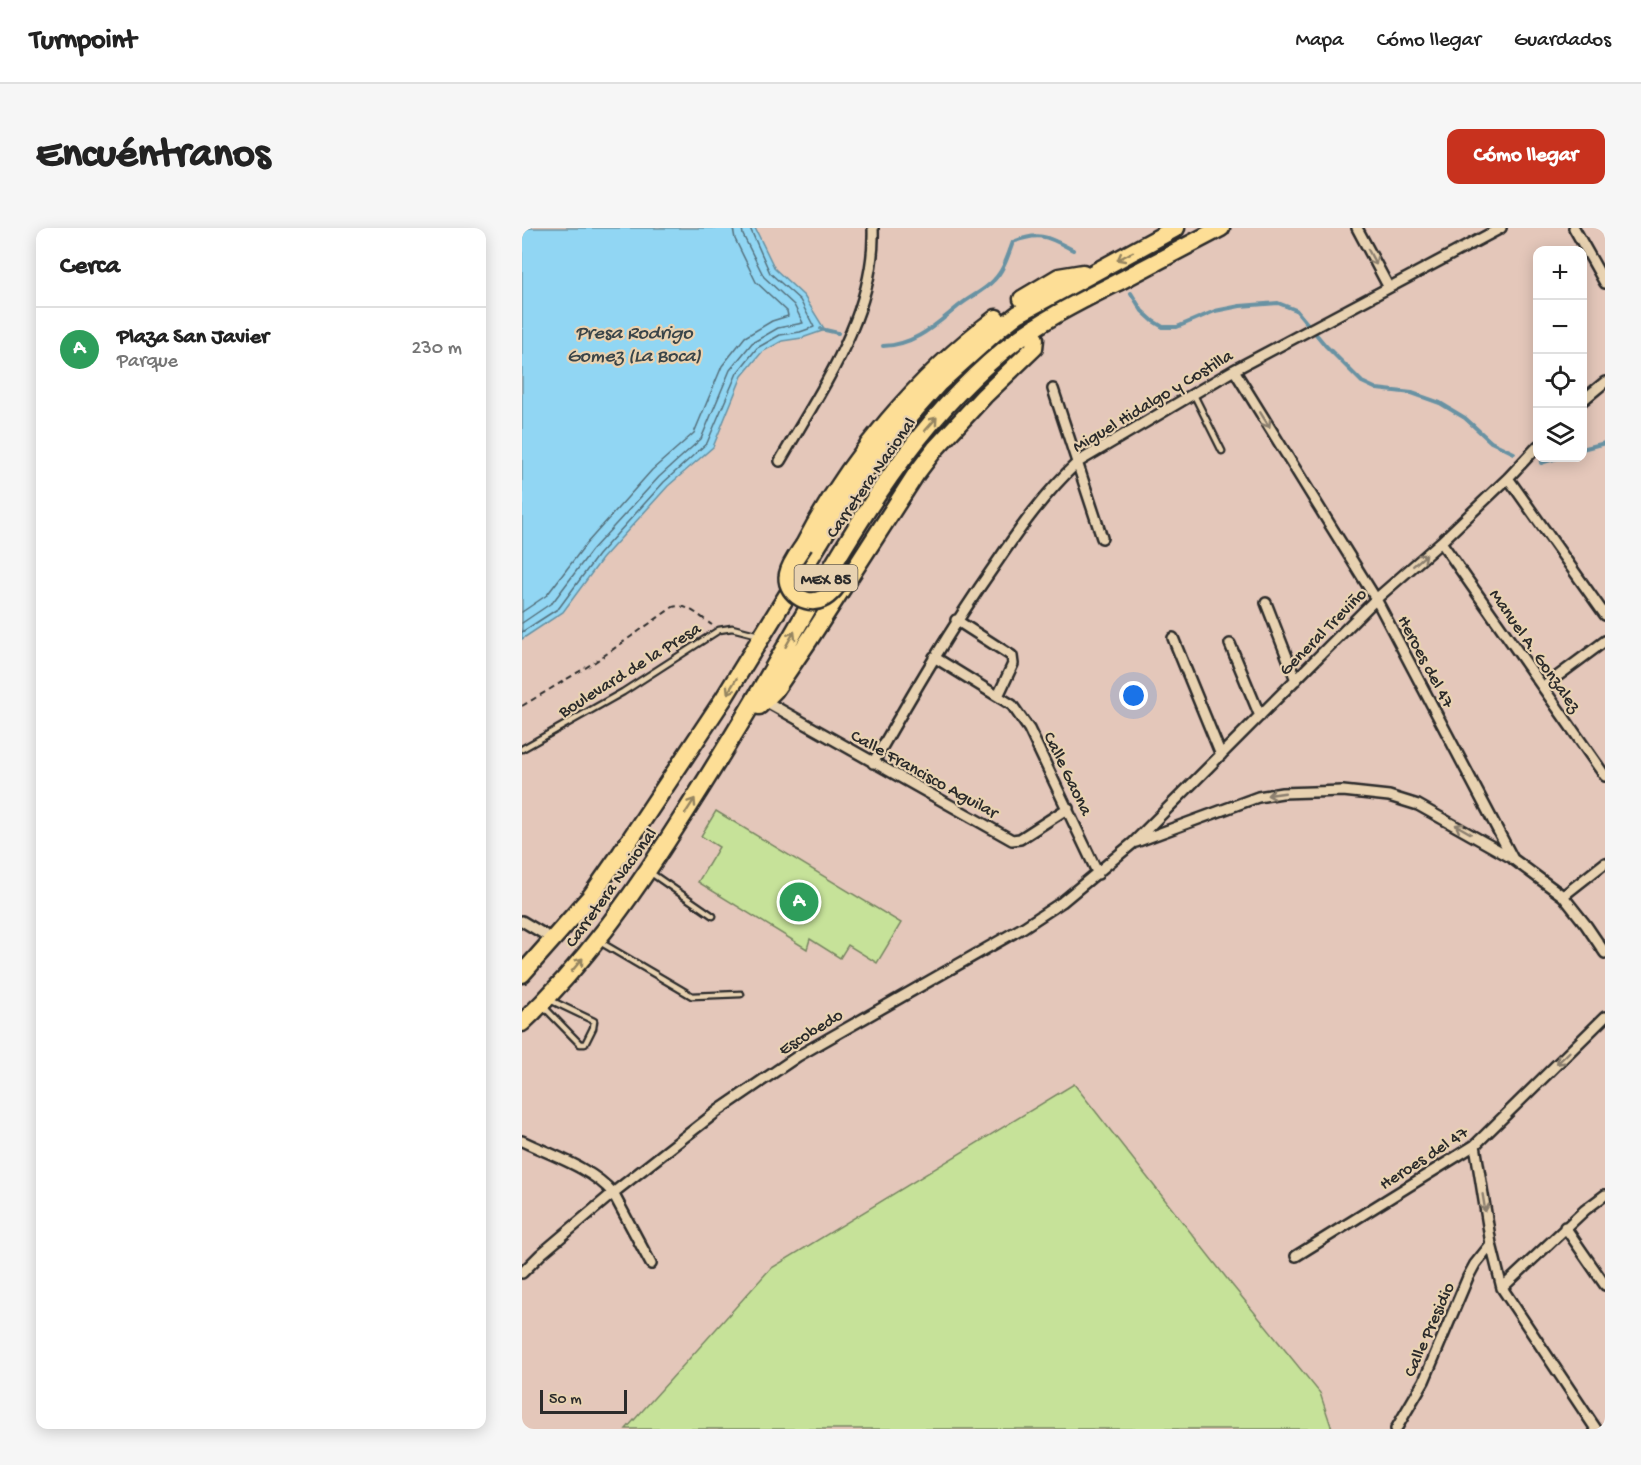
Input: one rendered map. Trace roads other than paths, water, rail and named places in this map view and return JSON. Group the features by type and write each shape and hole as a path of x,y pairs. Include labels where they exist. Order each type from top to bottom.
{"highway":[{"name":"Carretera Nacional","path":"522,974 591,896 621,853 724,698 850,493 891,437 939,383 1018,314 1157,233 1176,228"},
{"name":"Carretera Nacional","path":"522,1023 545,1001 597,941 648,871 748,713 851,533 909,449 935,418 1003,351 1053,315 1221,228"},
{"name":"MEX 85","path":"1053,315 1035,339 974,398 922,455 879,516 847,572 833,590 822,599 810,601 795,594 788,586 788,574 848,474 872,441 947,359 1013,305 1050,282 1076,273 1090,274"},
{"name":"MEX 85","path":"748,713 775,690 877,532 935,448 1034,348 1035,339"}],"street":[{"path":"780,461 819,394 854,326 870,276 873,228"},
{"path":"1357,228 1388,286"},
{"name":"Miguel Hidalgo y Costilla","path":"873,763 956,620 1034,510 1078,462 1234,370 1388,286 1501,228"},
{"path":"1574,228 1605,283"},
{"name":"Heroes del 47","path":"1234,370 1376,599 1513,859 1563,896 1605,953"},
{"path":"1587,397 1605,382"},
{"path":"1053,389 1102,538"},
{"name":"General Treviño","path":"1133,843 1376,599 1441,542 1533,451"},
{"path":"1508,478 1605,615"},
{"name":"Manuel A. Gonzalez","path":"1441,542 1605,776"},
{"path":"1266,603 1296,680"},
{"path":"956,620 1012,656 1013,664 998,696"},
{"path":"1173,638 1221,755"},
{"path":"1543,687 1605,641"},
{"path":"1230,644 1260,716"},
{"name":"Calle Gaona","path":"934,657 1012,705 1029,729 1098,874"},
{"name":"Calle Francisco Aguilar","path":"765,700 1012,840 1020,840 1068,808"},
{"path":"1133,843 1258,797 1282,793 1343,791 1389,796 1418,805 1513,859"},
{"name":"Escobedo","path":"522,1273 613,1193 719,1110 798,1056 1024,927 1062,902 1133,843"},
{"path":"1563,896 1605,863"},
{"path":"526,924 554,940"},
{"name":"Heroes del 47","path":"1296,1256 1475,1145 1605,1017"},
{"path":"522,1141 591,1174 605,1184 613,1193 651,1264"},
{"path":"1475,1145 1491,1244 1502,1288 1596,1429"},
{"path":"1502,1288 1565,1227 1605,1195"},
{"path":"1565,1227 1605,1285"},
{"name":"Calle Presidio","path":"1396,1429 1424,1381 1475,1263 1491,1244"}],"lane":[{"path":"1193,394 1222,451"},
{"name":"Boulevard de la Presa","path":"522,749 623,692 719,630 732,627 762,635"},
{"path":"648,871 713,916"},
{"path":"597,941 692,996 741,994"},
{"path":"545,1001 594,1022 585,1044 580,1044 545,1001"}],"water":[{"name":"Presa Rodrigo Gomez (La Boca)","path":"522,228 755,228 775,269 804,296 825,330 802,338 782,341 762,352 742,376 713,447 668,486 602,559 563,612 522,639"}],"waterway":[{"path":"883,346 895,345 916,338 986,287 1000,272 1013,242 1038,236 1073,250"},
{"path":"1131,293 1142,311 1163,327 1177,327 1215,311 1240,306 1278,303 1296,310 1325,345 1362,382 1377,389 1412,393 1440,403 1465,418 1491,442 1514,453"},
{"path":"821,329 838,333"},
{"path":"1587,448 1605,443"}],"place":[{"name":"Plaza San Javier","path":"799,902"}]}
